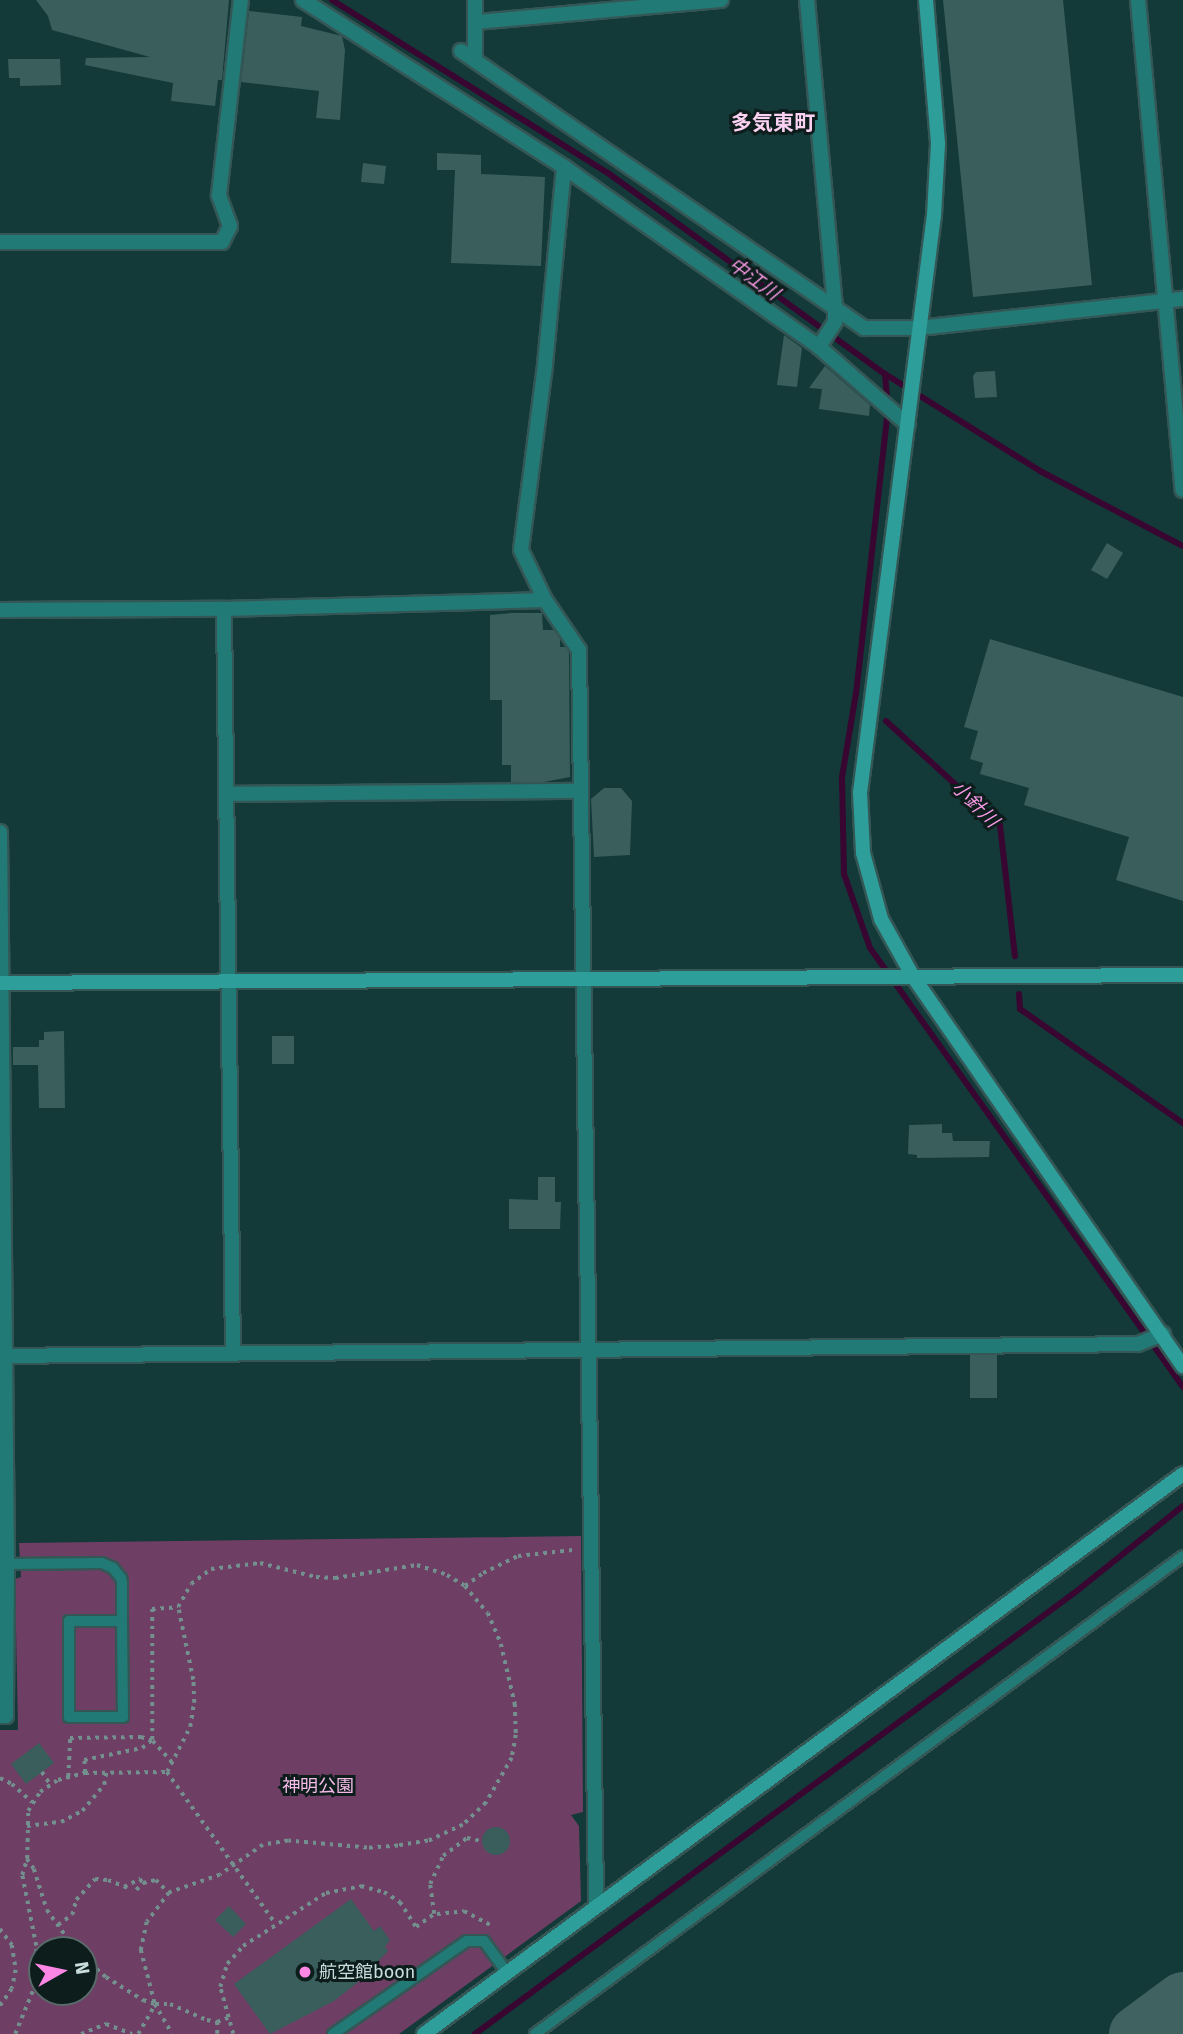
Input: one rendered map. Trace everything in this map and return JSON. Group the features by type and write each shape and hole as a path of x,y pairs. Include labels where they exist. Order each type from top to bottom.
{"street":[{"path":"0,242 222,242 230,226 219,195 241,0"},
{"path":"303,0 564,167 819,347 908,420"},
{"path":"475,0 475,61"},
{"path":"477,22 722,0"},
{"path":"807,0 835,315 819,347"},
{"path":"926,0 938,144 934,215 860,793 863,853 881,919 908,975 1183,1366"},
{"path":"1138,0 1183,490"},
{"path":"461,51 690,206 835,315 864,328 919,328 1183,299"},
{"path":"564,167 544,373 521,550 545,600 579,650 596,1906"},
{"path":"0,610 224,609 545,600"},
{"path":"224,609 233,1353"},
{"path":"226,794 581,791"},
{"path":"0,832 2,1356 6,1564 6,1716 0,1716"},
{"path":"1,983 1183,975"},
{"path":"2,1356 1138,1344 1162,1334"},
{"path":"424,2034 1183,1474"}],"lane":[{"path":"535,2034 1183,1556"},
{"path":"6,1564 108,1565 118,1573 122,1582 123,1717 69,1717 69,1621 122,1621"},
{"path":"333,2034 467,1941 484,1941 507,1973"}],"path":[{"path":"465,1586 483,1573 518,1556 533,1552 591,1550"},
{"path":"167,1772 190,1727 194,1703 194,1680 178,1607 191,1584 211,1569 260,1563 316,1577 335,1578 417,1565 447,1575 465,1586 488,1613 501,1644 515,1704 516,1735 512,1758 486,1803 463,1825 428,1841 367,1848 288,1841 263,1845 220,1875 169,1893 147,1922 143,1934 144,1969 155,2004 172,2034"},
{"path":"68,1777 70,1738 153,1741 172,1762"},
{"path":"42,1772 50,1784"},
{"path":"15,2034 38,1978 36,1946 22,1875 27,1859 27,1826 32,1802 50,1784 68,1777 106,1772 167,1772"},
{"path":"27,1826 61,1822 82,1811 104,1785 106,1772"},
{"path":"167,1772 275,1923"},
{"path":"0,1778 12,1784 32,1802"},
{"path":"233,2034 220,1987 227,1964 243,1946 275,1923 326,1893 361,1886 384,1892 400,1902 416,1927 435,1914 430,1884 443,1856 467,1838 481,1841"},
{"path":"27,1859 34,1869 47,1910 66,1936"},
{"path":"58,1925 72,1915 76,1900 95,1879 108,1880 127,1888 140,1879 143,1883"},
{"path":"136,1890 143,1883 156,1880 169,1893"},
{"path":"0,1929 12,1945 16,1970 12,1989 0,2006"},
{"path":"98,1970 155,2004 170,2004 198,2017 217,2022 228,2018"},
{"path":"138,2034 155,2004"},
{"path":"217,2022 217,2034"},
{"path":"81,2034 106,2024 132,2034"}],"green space":[{"name":"神明公園","path":"581,1536 583,1812 571,1815 579,1826 581,1901 399,2034 0,2034 0,1730 18,1730 15,1579 21,1577 19,1543"}],"building":[{"path":"36,0 229,0 222,80 218,80 215,106 171,101 173,83 85,65 86,58 150,57 52,30 48,16"},
{"path":"943,0 1063,0 1092,285 973,297"},
{"path":"249,11 302,17 301,26 342,36 345,50 340,120 316,118 319,91 241,82"},
{"path":"8,59 60,59 61,85 20,86 20,78 9,78"},
{"path":"437,153 481,155 481,174 545,177 541,266 451,263 455,170 437,170"},
{"path":"363,163 386,166 384,184 361,182"},
{"path":"784,335 802,348 797,387 777,385"},
{"path":"825,366 870,405 869,416 819,409 822,389 809,388"},
{"path":"995,371 997,397 975,398 973,376 976,372"},
{"path":"1107,543 1123,553 1107,579 1091,570"},
{"path":"542,613 543,630 554,630 560,639 560,647 566,647 569,653 570,777 544,782 511,782 511,765 502,765 502,700 490,700 490,615"},
{"path":"990,639 1183,697 1183,901 1116,880 1129,837 1024,805 1029,788 980,774 983,763 970,759 978,731 964,727"},
{"path":"604,788 621,788 632,801 630,855 594,857 591,799"},
{"path":"64,1031 65,1108 39,1108 38,1065 13,1065 13,1047 39,1047 39,1040 44,1040 44,1032"},
{"path":"272,1036 294,1036 294,1064 272,1064"},
{"path":"942,1124 942,1133 952,1133 953,1141 990,1141 989,1157 917,1158 917,1155 908,1154 909,1125"},
{"path":"538,1177 555,1177 555,1202 561,1202 560,1229 509,1229 509,1199 538,1200"},
{"path":"970,1355 997,1355 997,1398 970,1398"},
{"path":"39,1743 54,1763 26,1784 11,1764"},
{"path":"496,1827 506,1831 510,1841 506,1851 496,1855 486,1851 482,1841 486,1831"},
{"name":"航空館boon","path":"351,1899 374,1931 380,1926 390,1940 385,1947 388,1951 357,1983 334,2001 270,2034 234,1984"},
{"path":"229,1906 246,1924 233,1937 215,1920"}],"waterway":[{"name":"中江川","path":"332,0 608,173 885,374 1040,471 1183,546"},
{"path":"885,374 888,409 856,693 842,778 844,874 870,948 1183,1387"},
{"name":"小針川","path":"886,721 1000,825 1015,956"},
{"name":"小針川","path":"1019,994 1020,1009 1183,1123"},
{"path":"475,2034 1073,1594 1183,1506"}],"taxiway":[{"path":"1137,2034 1183,2000"}],"place":[{"name":"航空館boon","path":"305,1972"}],"district":[{"name":"多気東町","path":"773,123"}]}
